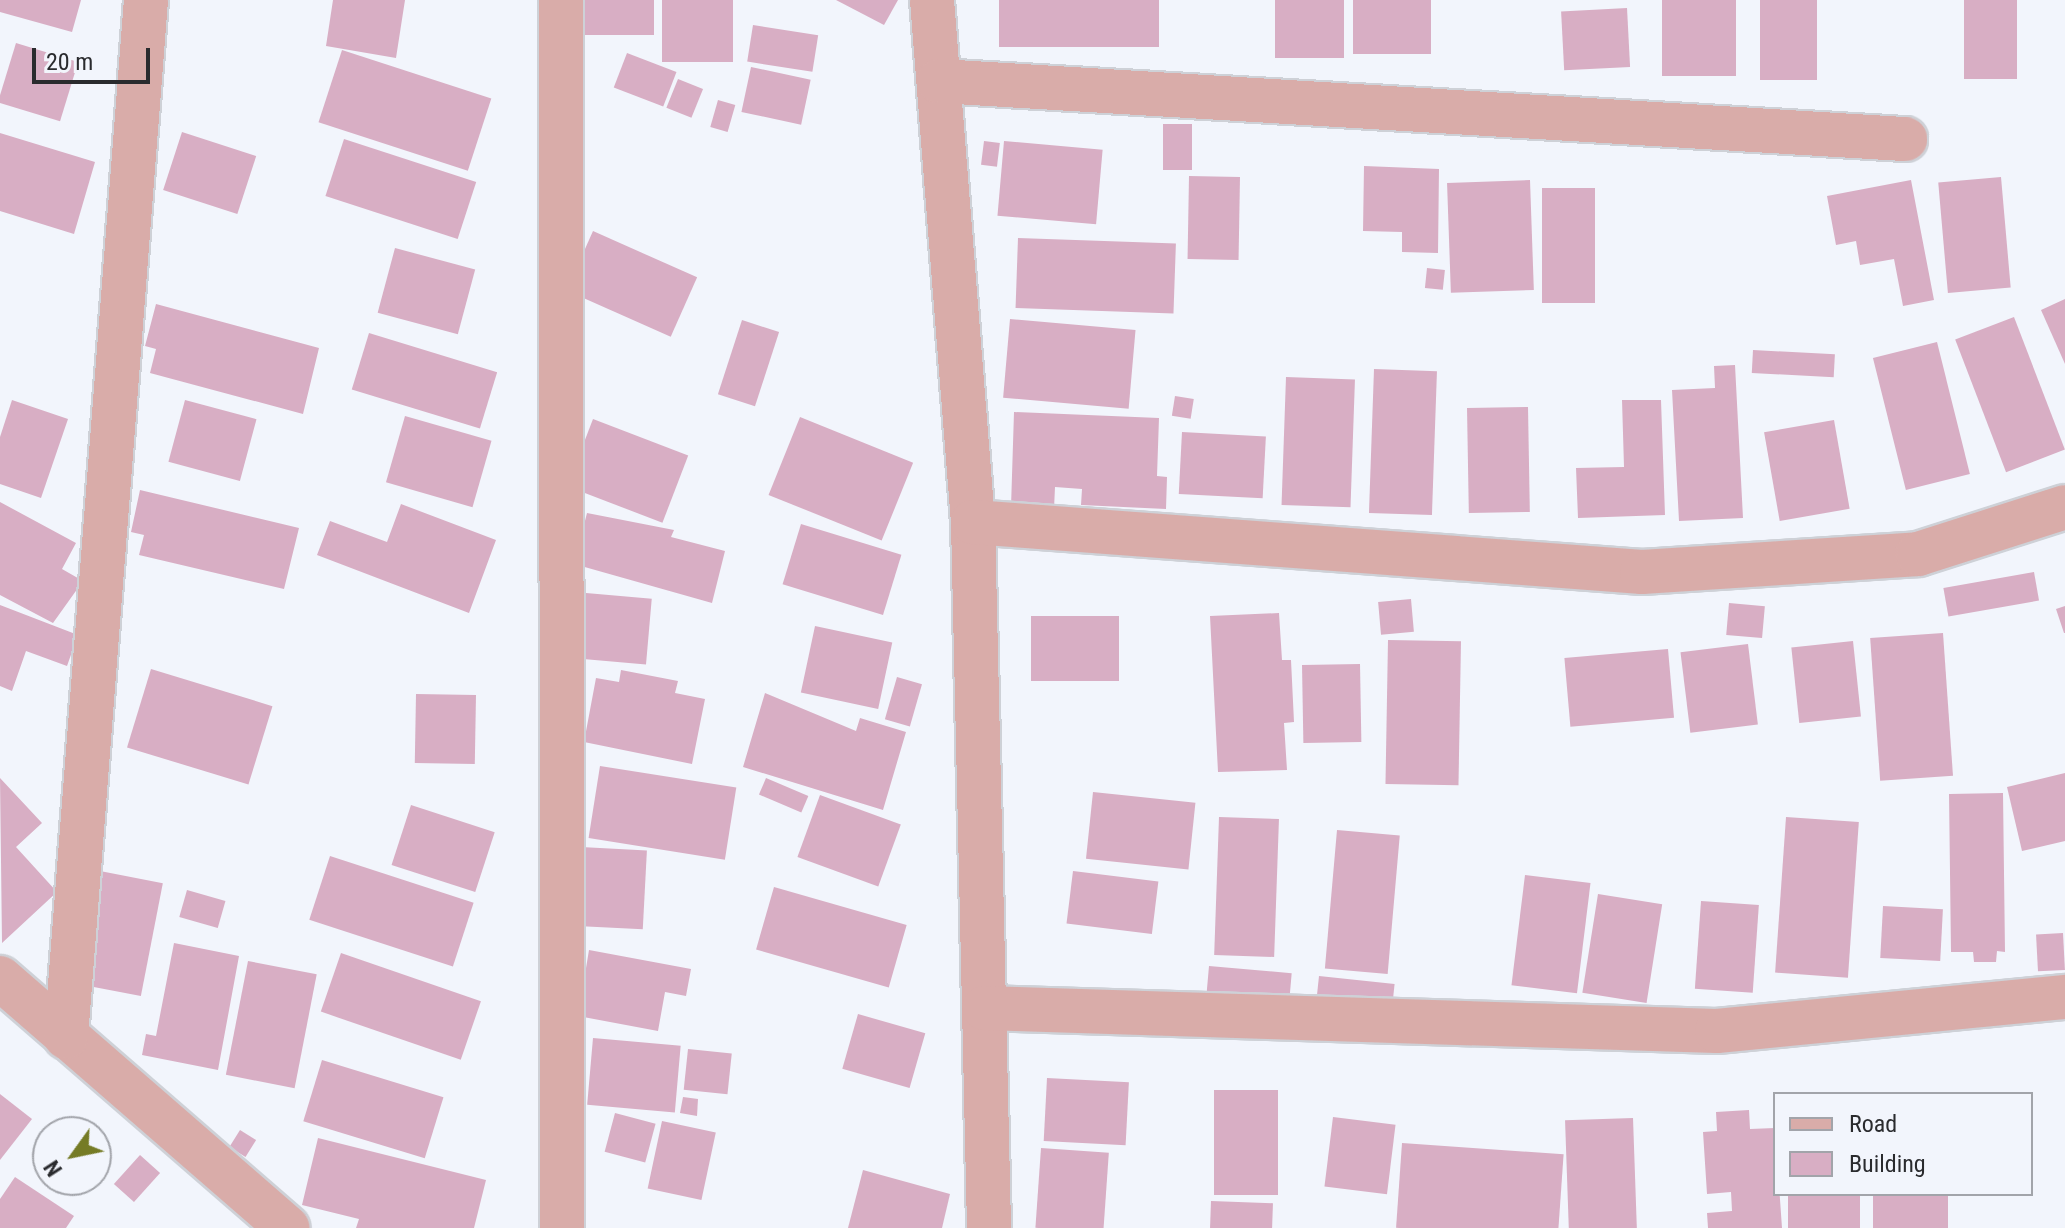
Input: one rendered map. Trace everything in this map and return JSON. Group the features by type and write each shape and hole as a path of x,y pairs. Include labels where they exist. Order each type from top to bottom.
{"street":[{"path":"66,1037 146,0"},
{"path":"561,0 562,1228"},
{"path":"932,0 973,522 989,1228"},
{"path":"939,81 1905,139"},
{"path":"973,522 1642,572 1918,554 2065,507"},
{"path":"0,978 288,1228"},
{"path":"984,1008 1717,1031 2065,997"}],"building":[{"path":"0,0 81,0 72,32 0,12"},
{"path":"333,0 405,0 396,58 326,46"},
{"path":"582,0 654,0 654,35 582,35"},
{"path":"662,0 733,0 733,62 662,62"},
{"path":"836,0 898,0 884,25"},
{"path":"999,0 1159,0 1159,47 999,47"},
{"path":"1275,0 1344,0 1344,58 1275,58"},
{"path":"1353,0 1431,0 1431,54 1353,54"},
{"path":"1662,0 1736,0 1736,76 1662,76"},
{"path":"1760,0 1817,0 1817,80 1760,80"},
{"path":"1964,0 2017,0 2017,79 1964,79"},
{"path":"1627,8 1630,67 1564,70 1561,11"},
{"path":"753,25 818,35 812,72 747,62"},
{"path":"16,43 78,62 60,121 0,103"},
{"path":"342,50 491,99 468,171 319,122"},
{"path":"627,53 676,72 663,107 614,88"},
{"path":"751,67 811,80 801,125 741,112"},
{"path":"678,79 703,89 691,118 666,108"},
{"path":"718,100 735,105 728,132 710,127"},
{"path":"1163,124 1192,124 1192,170 1163,170"},
{"path":"182,132 256,156 237,214 163,190"},
{"path":"0,133 95,162 74,234 0,211"},
{"path":"344,139 476,182 458,239 325,196"},
{"path":"984,141 1000,143 997,167 981,165"},
{"path":"1004,141 1103,150 1096,224 997,216"},
{"path":"1364,166 1439,169 1438,253 1402,252 1402,232 1363,231"},
{"path":"1189,176 1240,177 1239,260 1188,259"},
{"path":"2001,177 2011,288 1948,293 1938,182"},
{"path":"1530,180 1534,290 1451,293 1447,183"},
{"path":"1911,180 1934,300 1903,306 1894,259 1860,265 1856,241 1836,245 1827,196"},
{"path":"1542,188 1595,188 1595,303 1542,303"},
{"path":"593,231 697,277 671,337 567,290"},
{"path":"1018,238 1176,244 1173,313 1016,308"},
{"path":"395,248 475,269 458,334 378,313"},
{"path":"1427,268 1445,270 1443,290 1425,288"},
{"path":"2065,299 2065,364 2041,310"},
{"path":"156,304 319,348 303,414 150,373 156,349 145,346"},
{"path":"2014,317 2065,450 2006,472 1955,340"},
{"path":"1010,319 1136,330 1129,409 1003,398"},
{"path":"742,320 779,332 755,406 718,394"},
{"path":"369,333 497,372 480,429 352,389"},
{"path":"1937,342 1970,474 1906,490 1873,358"},
{"path":"1753,350 1835,354 1834,377 1752,373"},
{"path":"1735,365 1743,518 1679,521 1672,390 1715,388 1714,366"},
{"path":"1374,369 1437,371 1432,515 1369,513"},
{"path":"1286,377 1355,379 1350,507 1282,505"},
{"path":"1175,396 1194,399 1191,419 1172,416"},
{"path":"12,400 68,419 41,498 0,484 0,437"},
{"path":"185,400 256,419 240,481 168,462"},
{"path":"1622,400 1661,400 1665,515 1578,518 1576,468 1624,467"},
{"path":"1528,407 1530,512 1469,513 1467,408"},
{"path":"1014,412 1159,418 1157,476 1167,477 1166,509 1081,505 1082,489 1055,487 1054,509 1011,507"},
{"path":"405,416 492,441 472,507 386,482"},
{"path":"800,417 913,463 882,541 769,495"},
{"path":"593,419 688,456 662,523 567,486"},
{"path":"1834,420 1850,509 1780,521 1764,432"},
{"path":"1182,432 1266,436 1263,498 1179,494"},
{"path":"140,490 299,528 284,589 139,555 144,535 131,532"},
{"path":"0,502 76,543 62,569 83,581 53,623 0,595"},
{"path":"401,504 496,540 469,613 317,555 330,521 387,542"},
{"path":"587,513 674,530 671,537 725,551 712,603 574,564"},
{"path":"801,524 901,555 883,615 783,584"},
{"path":"2034,572 2039,601 1948,617 1943,588"},
{"path":"586,593 652,599 646,665 580,659"},
{"path":"1411,599 1414,632 1381,635 1378,602"},
{"path":"1729,603 1765,606 1762,638 1726,635"},
{"path":"0,605 78,635 67,666 26,651 12,691 0,686"},
{"path":"2065,606 2065,633 2064,633 2056,609"},
{"path":"1279,613 1282,660 1291,660 1294,722 1284,723 1287,770 1218,772 1210,616"},
{"path":"1031,616 1119,616 1119,681 1031,681"},
{"path":"815,626 892,642 878,709 801,693"},
{"path":"1943,633 1953,776 1880,781 1870,638"},
{"path":"1388,640 1461,641 1458,785 1385,784"},
{"path":"1853,641 1861,717 1799,723 1791,647"},
{"path":"1748,644 1758,724 1690,733 1681,652"},
{"path":"1668,649 1674,718 1570,727 1564,658"},
{"path":"1360,664 1361,742 1303,743 1302,665"},
{"path":"151,669 272,706 248,785 127,747"},
{"path":"621,670 678,681 675,693 705,699 692,764 584,742 596,678 619,682"},
{"path":"897,677 922,684 910,726 885,719"},
{"path":"765,693 856,731 860,718 906,732 883,810 743,767"},
{"path":"416,694 476,695 475,764 415,763"},
{"path":"600,766 736,788 725,860 589,838"},
{"path":"2065,773 2065,841 2022,851 2007,787"},
{"path":"0,778 42,823 16,847 57,892 2,943"},
{"path":"766,778 808,796 801,813 759,795"},
{"path":"1093,792 1195,803 1188,869 1086,859"},
{"path":"2003,793 2005,952 1997,951 1996,962 1974,962 1973,952 1951,952 1949,794"},
{"path":"820,795 901,824 878,886 797,857"},
{"path":"411,805 495,832 475,892 392,865"},
{"path":"1219,817 1279,819 1274,957 1214,955"},
{"path":"1786,817 1859,822 1848,978 1775,973"},
{"path":"1337,830 1400,835 1388,974 1325,968"},
{"path":"581,847 647,850 643,929 577,926"},
{"path":"330,856 474,903 453,966 309,920"},
{"path":"100,871 163,883 141,996 78,984"},
{"path":"1073,871 1158,881 1152,934 1067,924"},
{"path":"1525,875 1591,883 1577,993 1511,985"},
{"path":"774,887 907,925 889,988 756,949"},
{"path":"187,890 225,901 218,928 179,917"},
{"path":"1598,894 1662,904 1647,1003 1582,993"},
{"path":"1701,901 1759,905 1753,993 1695,989"},
{"path":"1883,906 1943,909 1940,961 1880,958"},
{"path":"2063,933 2065,970 2038,971 2036,934"},
{"path":"174,943 239,956 218,1070 142,1055 146,1034 156,1036"},
{"path":"589,950 691,969 686,996 665,992 658,1031 578,1016"},
{"path":"341,953 481,1001 461,1060 321,1012"},
{"path":"248,961 317,974 295,1088 226,1075"},
{"path":"1209,966 1292,973 1289,1009 1206,1002"},
{"path":"1319,976 1395,984 1391,1014 1316,1006"},
{"path":"858,1014 925,1033 910,1088 842,1069"},
{"path":"593,1038 681,1046 675,1112 587,1105"},
{"path":"688,1049 732,1054 727,1094 684,1090"},
{"path":"322,1060 443,1097 425,1158 303,1121"},
{"path":"1047,1078 1129,1082 1126,1145 1044,1141"},
{"path":"1214,1090 1278,1090 1278,1195 1214,1195"},
{"path":"0,1094 32,1119 0,1160"},
{"path":"683,1097 698,1099 697,1116 680,1113"},
{"path":"1749,1110 1750,1129 1773,1128 1773,1196 1780,1196 1782,1228 1708,1228 1707,1213 1732,1211 1731,1192 1707,1194 1703,1132 1717,1131 1716,1112"},
{"path":"615,1113 656,1124 645,1163 605,1152"},
{"path":"1333,1117 1396,1125 1387,1194 1324,1186"},
{"path":"1633,1118 1637,1228 1569,1228 1565,1120"},
{"path":"662,1121 716,1132 701,1200 648,1188"},
{"path":"240,1130 256,1140 246,1157 229,1147"},
{"path":"318,1138 486,1180 474,1228 356,1228 359,1219 302,1205"},
{"path":"1402,1143 1564,1154 1558,1228 1396,1228"},
{"path":"1041,1148 1109,1153 1104,1228 1035,1228"},
{"path":"140,1155 160,1173 134,1202 114,1184"},
{"path":"863,1170 950,1194 942,1228 848,1228"},
{"path":"15,1177 32,1188 32,1196 44,1196 74,1216 66,1228 0,1228 0,1199"},
{"path":"1788,1196 1860,1196 1860,1228 1788,1228"},
{"path":"1873,1196 1948,1196 1948,1228 1873,1228"},
{"path":"1211,1201 1273,1203 1272,1228 1210,1228"}]}
